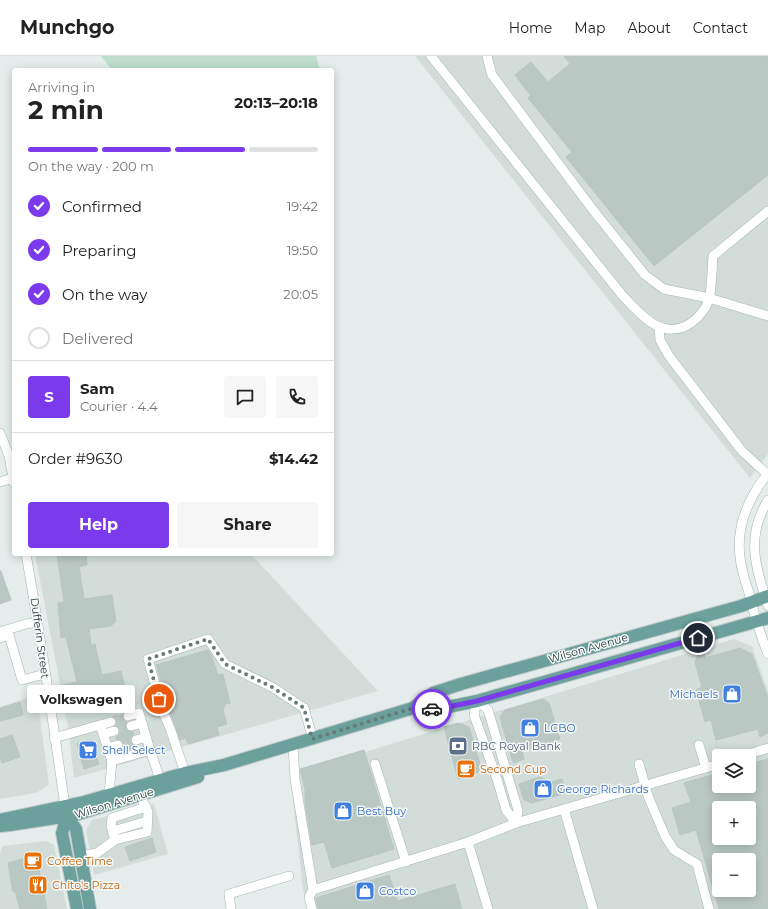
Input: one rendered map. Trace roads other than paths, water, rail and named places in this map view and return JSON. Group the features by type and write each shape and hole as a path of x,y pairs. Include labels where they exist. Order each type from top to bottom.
{"main road":[{"name":"Wilson Avenue","path":"413,708 433,693 471,681 751,602 767,600"},
{"name":"Wilson Avenue","path":"0,820 66,811 109,794 160,779 224,765 413,708 438,709 477,701 762,619"},
{"path":"471,681 477,701"},
{"name":"Wilson Avenue","path":"0,826 10,826 66,811 140,795 194,779 224,765"},
{"name":"Dufferin Street","path":"66,811 76,829 90,909"},
{"name":"Dufferin Street","path":"66,811 62,833 77,909"}],"street":[{"path":"431,56 622,295 644,318 656,326 669,329 682,328 693,321 702,312 709,298 713,256 768,211"},
{"path":"487,56 492,75 593,210 645,275 664,289 709,298 768,316"},
{"path":"659,327 660,340 669,356 742,451 767,474 749,502 744,517 741,533 740,558 751,602 762,619 768,654"},
{"path":"0,433 9,456 12,470"},
{"path":"0,482 12,480"},
{"path":"767,600 756,566 754,546 757,524 762,510 768,500"},
{"name":"Dufferin Street","path":"26,556 38,622 66,811"},
{"path":"0,632 38,622"},
{"path":"0,638 9,635 22,680 45,674"},
{"path":"185,773 163,712 148,659 208,639 225,664 272,687 304,708 312,739"},
{"path":"477,701 488,710 518,810 516,823 506,810 497,779 474,715 477,701"},
{"path":"128,716 139,713 160,779"},
{"path":"54,738 111,722"},
{"path":"131,726 142,723"},
{"path":"100,725 112,761 109,794"},
{"path":"104,734 114,731"},
{"path":"136,740 146,737"},
{"path":"108,748 118,745"},
{"path":"293,745 295,779 313,890 309,897 312,909"},
{"path":"699,745 706,768"},
{"path":"756,752 768,747"},
{"path":"112,761 150,750"},
{"path":"375,764 406,862"},
{"path":"639,764 645,785 665,836 674,850 697,864 709,909"},
{"path":"313,890 468,842 516,823 712,766"},
{"path":"81,856 97,853 115,840 147,832 148,812 140,795"},
{"path":"115,840 111,826 112,818 146,807"},
{"path":"564,809 593,909"},
{"path":"113,831 147,821"},
{"path":"468,842 488,909"},
{"path":"231,909 229,894 289,876"}],"tunnel":[{"path":"111,722 128,716"},
{"path":"114,731 131,726"},
{"path":"118,745 136,740"}],"place":[{"name":"Michaels","path":"732,694"},
{"name":"Volkswagen","path":"159,699"},
{"name":"LCBO","path":"530,728"},
{"name":"RBC Royal Bank","path":"458,746"},
{"name":"Shell Select","path":"88,750"},
{"name":"Second Cup","path":"466,769"},
{"name":"George Richards","path":"543,789"},
{"name":"Best Buy","path":"343,811"},
{"name":"Coffee Time","path":"33,861"},
{"name":"Chito's Pizza","path":"38,885"},
{"name":"Costco","path":"365,891"}]}
